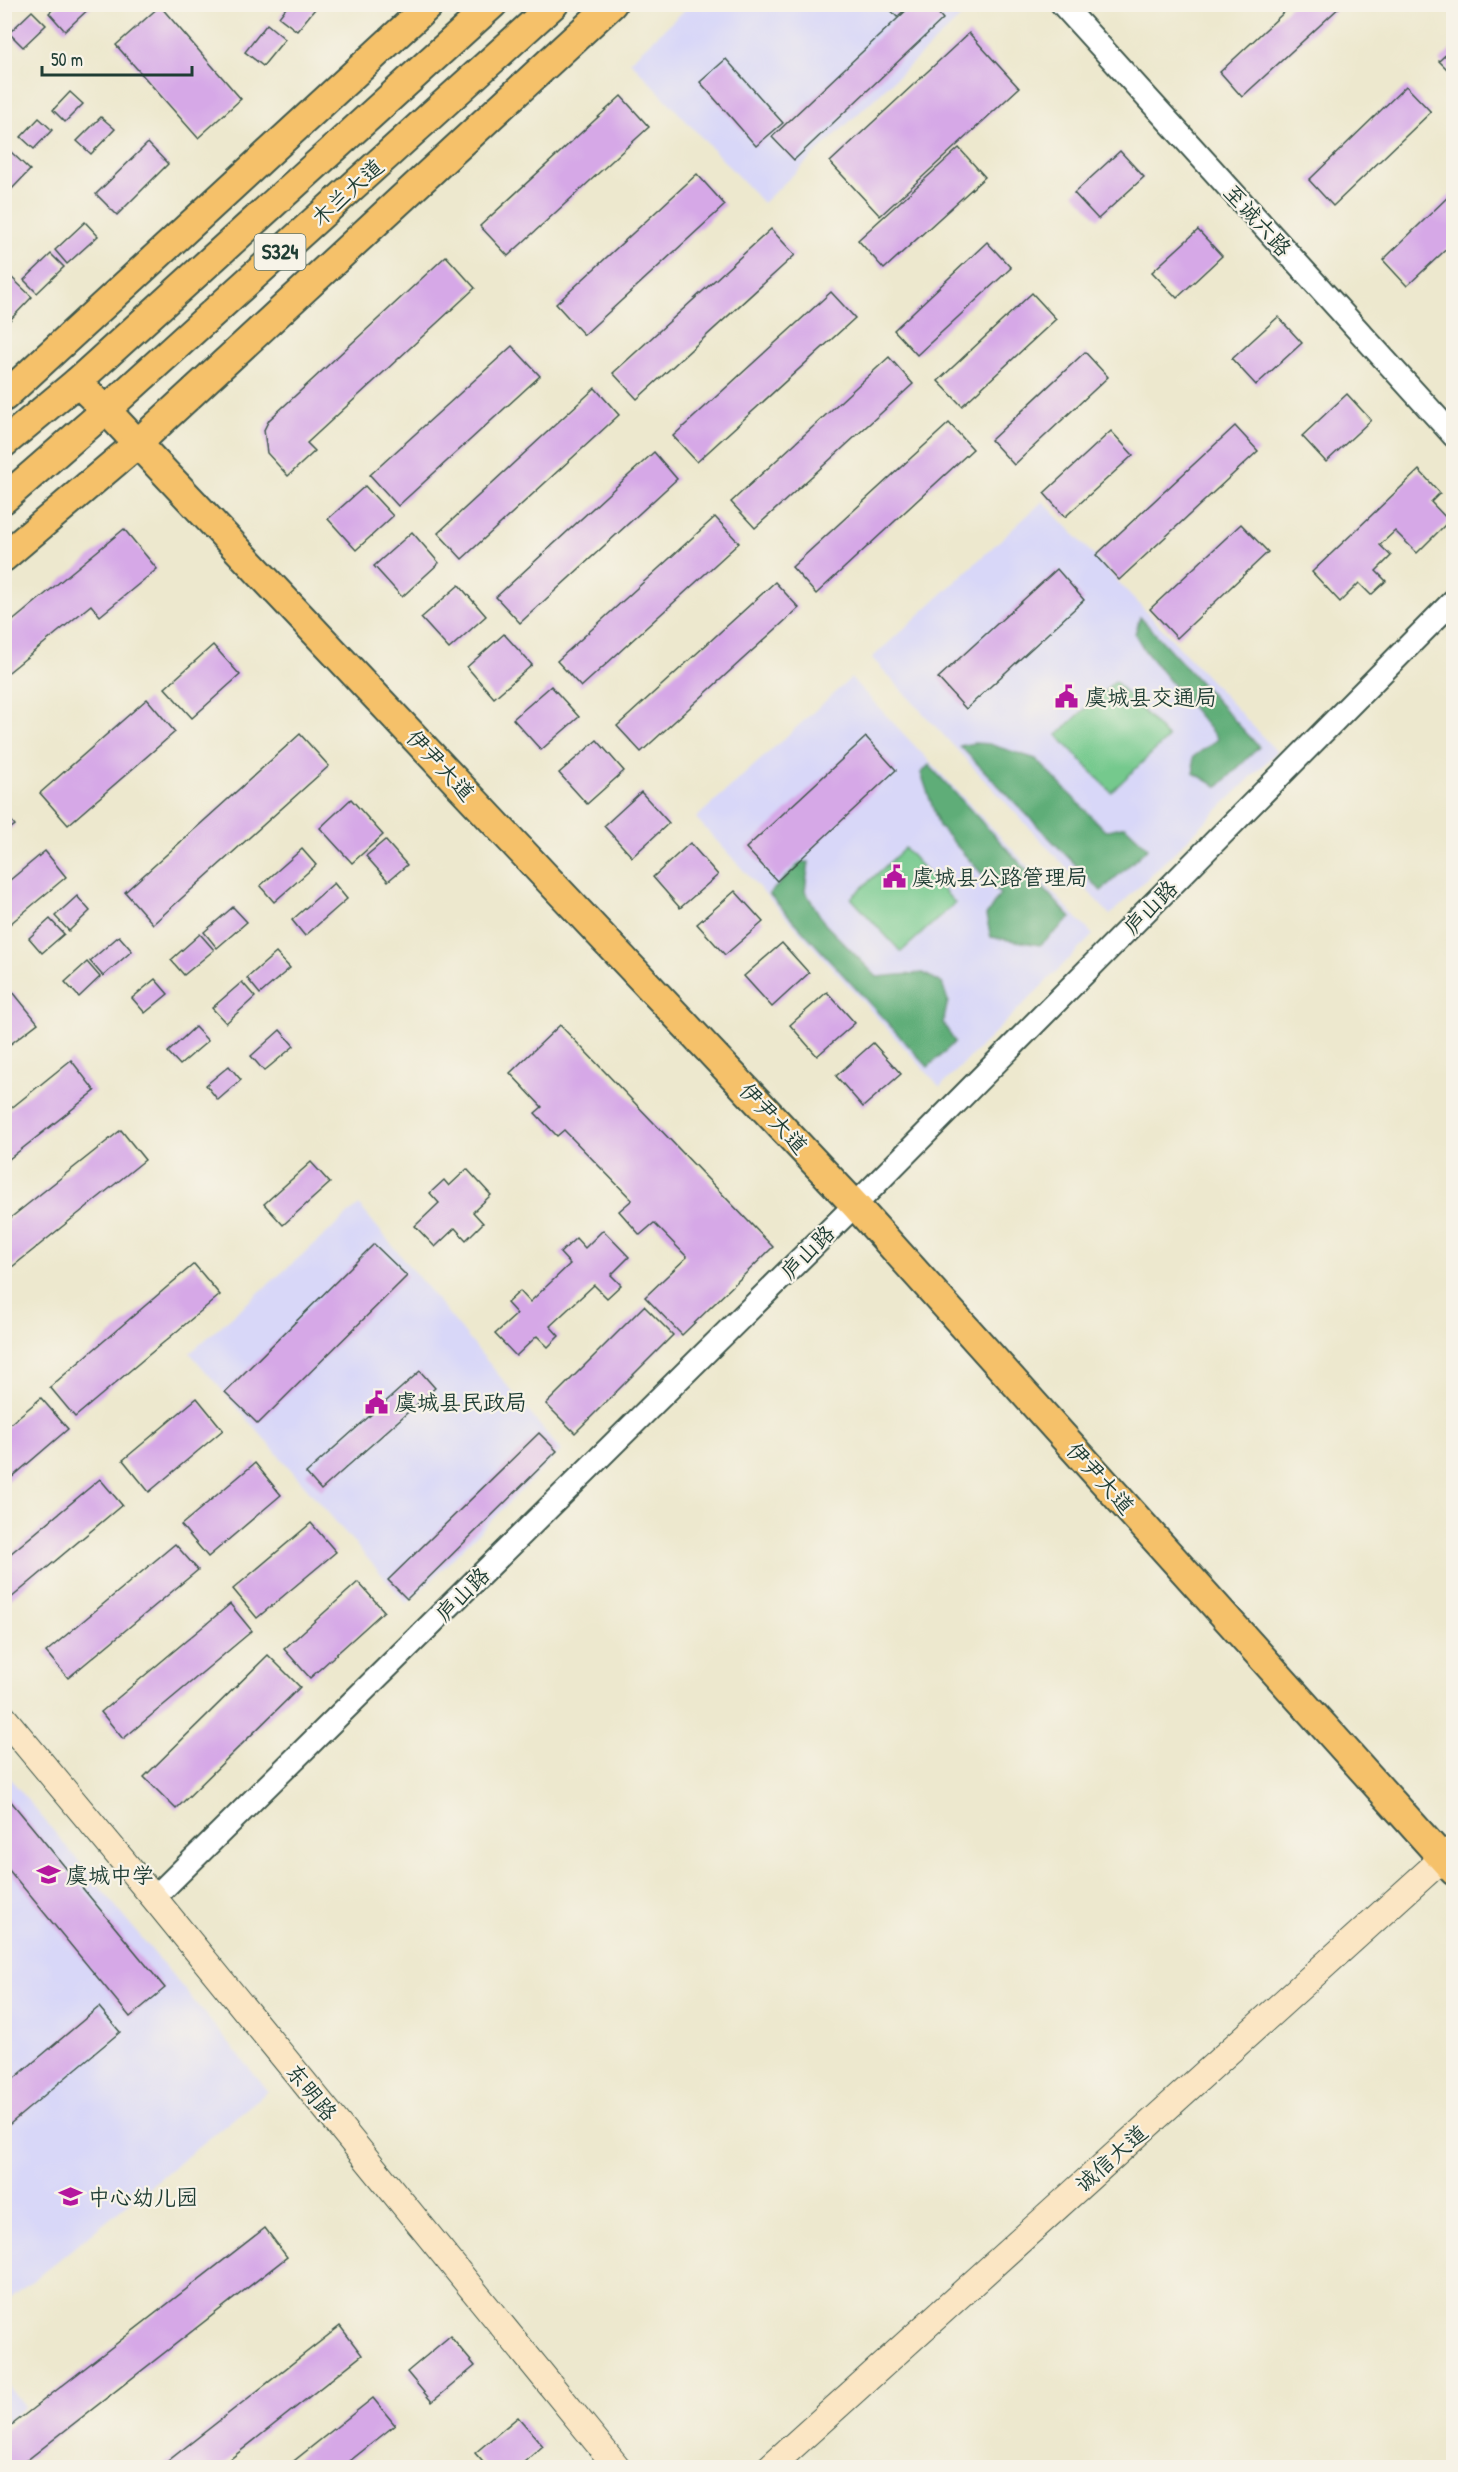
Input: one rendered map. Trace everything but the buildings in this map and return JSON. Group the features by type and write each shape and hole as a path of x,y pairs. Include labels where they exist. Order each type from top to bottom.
{"main road":[{"path":"4,397 430,4"},
{"name":"木兰大道","path":"4,443 77,382 493,4"},
{"name":"木兰大道","path":"4,499 106,410 554,4"},
{"path":"4,557 138,443 612,4"},
{"name":"伊尹大道","path":"77,382 138,443 855,1205 1450,1859"},
{"name":"东明路","path":"4,1718 154,1898 618,2468"},
{"name":"诚信大道","path":"769,2468 1450,1859"}],"street":[{"name":"至诚六路","path":"1062,4 1454,436"},
{"name":"庐山路","path":"154,1898 855,1205 1454,600"}],"shaded area":[{"path":"690,5 974,5 763,203 630,61"},
{"name":"虞城县交通局","path":"1043,501 1277,752 1110,915 872,658"},
{"name":"虞城县公路管理局","path":"851,678 1093,935 940,1087 696,818"},
{"name":"虞城县民政局","path":"359,1205 561,1451 407,1604 190,1353"},
{"name":"中心幼儿园","path":"4,1771 268,2091 5,2303 4,2303"},
{"path":"4,2381 25,2407 5,2423 4,2423"}],"green space":[{"path":"1140,617 1259,747 1218,787 1194,773 1193,757 1218,739 1145,651 1135,634"},
{"path":"1115,681 1168,738 1111,792 1057,735"},
{"path":"974,743 989,744 1036,759 1105,831 1125,826 1148,848 1101,891 960,746"},
{"path":"929,765 1071,918 1040,945 991,937 986,916 1000,894 939,826 921,773"},
{"path":"905,848 955,903 901,952 851,898"},
{"path":"801,862 809,862 805,891 825,924 877,977 923,973 942,983 948,1001 943,1023 955,1042 928,1067 769,894"}],"place":[{"name":"虞城县交通局","path":"1067,697"},
{"name":"虞城县公路管理局","path":"894,877"},
{"name":"虞城县民政局","path":"377,1402"},
{"name":"虞城中学","path":"48,1875"},
{"name":"中心幼儿园","path":"70,2197"}]}
